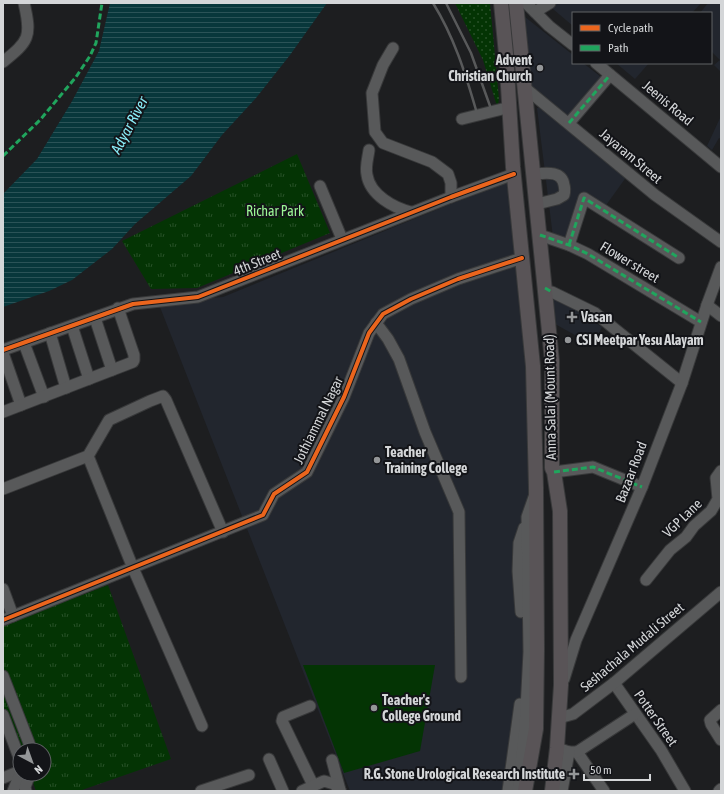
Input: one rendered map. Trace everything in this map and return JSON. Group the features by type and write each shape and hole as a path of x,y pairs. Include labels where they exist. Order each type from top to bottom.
{"main road":[{"name":"Anna Salai (Mount Road)","path":"501,3 514,174 533,366 536,488 536,729 525,791"},
{"name":"Anna Salai (Mount Road)","path":"516,3 552,361 552,468 554,472 560,511 561,685 559,718 568,750 552,791"}],"street":[{"path":"3,62 25,43 28,27 24,3"},
{"path":"526,3 549,26 572,44"},
{"path":"535,12 550,3"},
{"path":"393,48 383,65 372,92 375,132 379,139 384,142 432,162 448,174 451,183 451,197"},
{"name":"Jeenis Road","path":"597,64 721,167"},
{"path":"568,123 610,74"},
{"name":"Jayaram Street","path":"525,88 655,195 721,242"},
{"path":"462,119 510,107"},
{"path":"369,150 367,177 373,190 390,204 412,212"},
{"name":"4th Street","path":"3,351 24,342 95,318 118,308 133,304 198,297 342,239 514,174"},
{"path":"534,174 556,174 562,179 565,186 565,191 562,196 537,204"},
{"path":"320,186 342,239"},
{"path":"569,245 584,198 679,258"},
{"name":"Flower street","path":"540,235 569,245 588,254 701,322"},
{"name":"Jothiammal Nagar","path":"8,618 263,515 274,494 307,472 344,397 369,333 383,314 411,299 458,279 522,258"},
{"name":"Bazaar Road","path":"561,685 576,640 642,487 682,383 701,322 721,267"},
{"path":"552,292 595,313 682,383"},
{"path":"707,305 721,316"},
{"path":"3,412 130,364 134,360 134,355 118,308"},
{"path":"95,318 112,370"},
{"path":"376,323 388,339 399,359 425,432 459,512 461,677"},
{"path":"72,326 89,379"},
{"path":"50,333 66,388"},
{"path":"24,342 44,397"},
{"path":"3,351 21,405"},
{"path":"3,489 88,456 109,420 163,396 223,532"},
{"path":"88,456 133,568 202,726"},
{"path":"554,472 593,467 642,487"},
{"name":"VGP Lane","path":"646,580 670,550 686,537 694,526 712,511 718,499 716,478 721,471"},
{"path":"508,791 525,669 518,571 519,543 536,488"},
{"path":"518,791 525,728 529,652 527,517"},
{"path":"3,589 8,618"},
{"name":"Seshachala Mudali Street","path":"559,718 574,714 614,683 721,592"},
{"path":"3,676 29,742"},
{"name":"Potter Street","path":"614,683 661,750 685,791"},
{"path":"310,706 288,714 283,717 282,721 314,785"},
{"path":"721,710 710,720 721,740"},
{"path":"568,750 635,714"},
{"path":"3,715 13,742"},
{"path":"562,791 568,750"},
{"path":"568,750 604,791"},
{"path":"269,759 282,791"},
{"path":"332,760 340,791"},
{"path":"201,791 249,775"},
{"path":"302,791 324,781 329,781 340,791"},
{"path":"13,790 26,789"}],"shaded area":[{"path":"546,3 701,3 693,12 572,12 572,25"},
{"path":"708,3 721,3 721,72 714,65 720,60 712,52 712,12 701,12"},
{"path":"525,17 572,54 572,64 584,64 605,80 571,119 527,86"},
{"path":"617,64 648,64 635,79"},
{"path":"542,107 627,176 604,208 581,194 568,242 553,237 537,108"},
{"path":"721,116 721,139 719,138 712,150 707,146"},
{"name":"Teacher Training College","path":"512,179 522,258 537,516 527,657 510,791 350,791 158,302 223,297"},
{"name":"Vasan","path":"550,293 591,314 589,319 602,327 593,345 555,324"}],"green space":[{"path":"455,3 490,3 499,99 498,105 496,103 483,60"},
{"name":"Richar Park","path":"297,154 330,233 197,288 151,289 122,241"},
{"path":"108,585 171,759 79,791 36,791 33,782 52,782 52,742 17,742 3,706 3,625"},
{"name":"Teacher's College Ground","path":"303,665 435,665 420,751 344,773"}],"water":[{"name":"Adyar River","path":"110,3 327,3 290,55 256,98 222,135 191,176 135,224 112,249 72,280 49,291 3,307 3,194 37,159 71,103 99,51"}],"railway":[{"path":"433,3 453,42 468,82 476,110"},
{"path":"446,3 471,53 490,106"}],"marked path":[{"path":"3,156 40,120 76,77 90,56 96,43 102,3"},
{"path":"569,123 610,75"},
{"path":"569,245 584,198 679,258"},
{"path":"540,235 569,245 588,254 701,322"},
{"path":"545,288 552,292"},
{"path":"554,472 593,467 642,487"}],"cycle path":[{"path":"3,350 133,304 198,297 451,197 514,174"},
{"path":"3,620 263,515 274,494 307,472 344,397 369,333 383,314 411,299 458,279 522,258"}],"place":[{"name":"Advent Christian Church","path":"540,68"},
{"name":"Vasan","path":"572,317"},
{"name":"CSI Meetpar Yesu Alayam","path":"568,340"},
{"name":"Teacher Training College","path":"377,460"},
{"name":"Teacher's College Ground","path":"374,708"},
{"name":"R.G. Stone Urological Research Institute","path":"574,774"}]}
